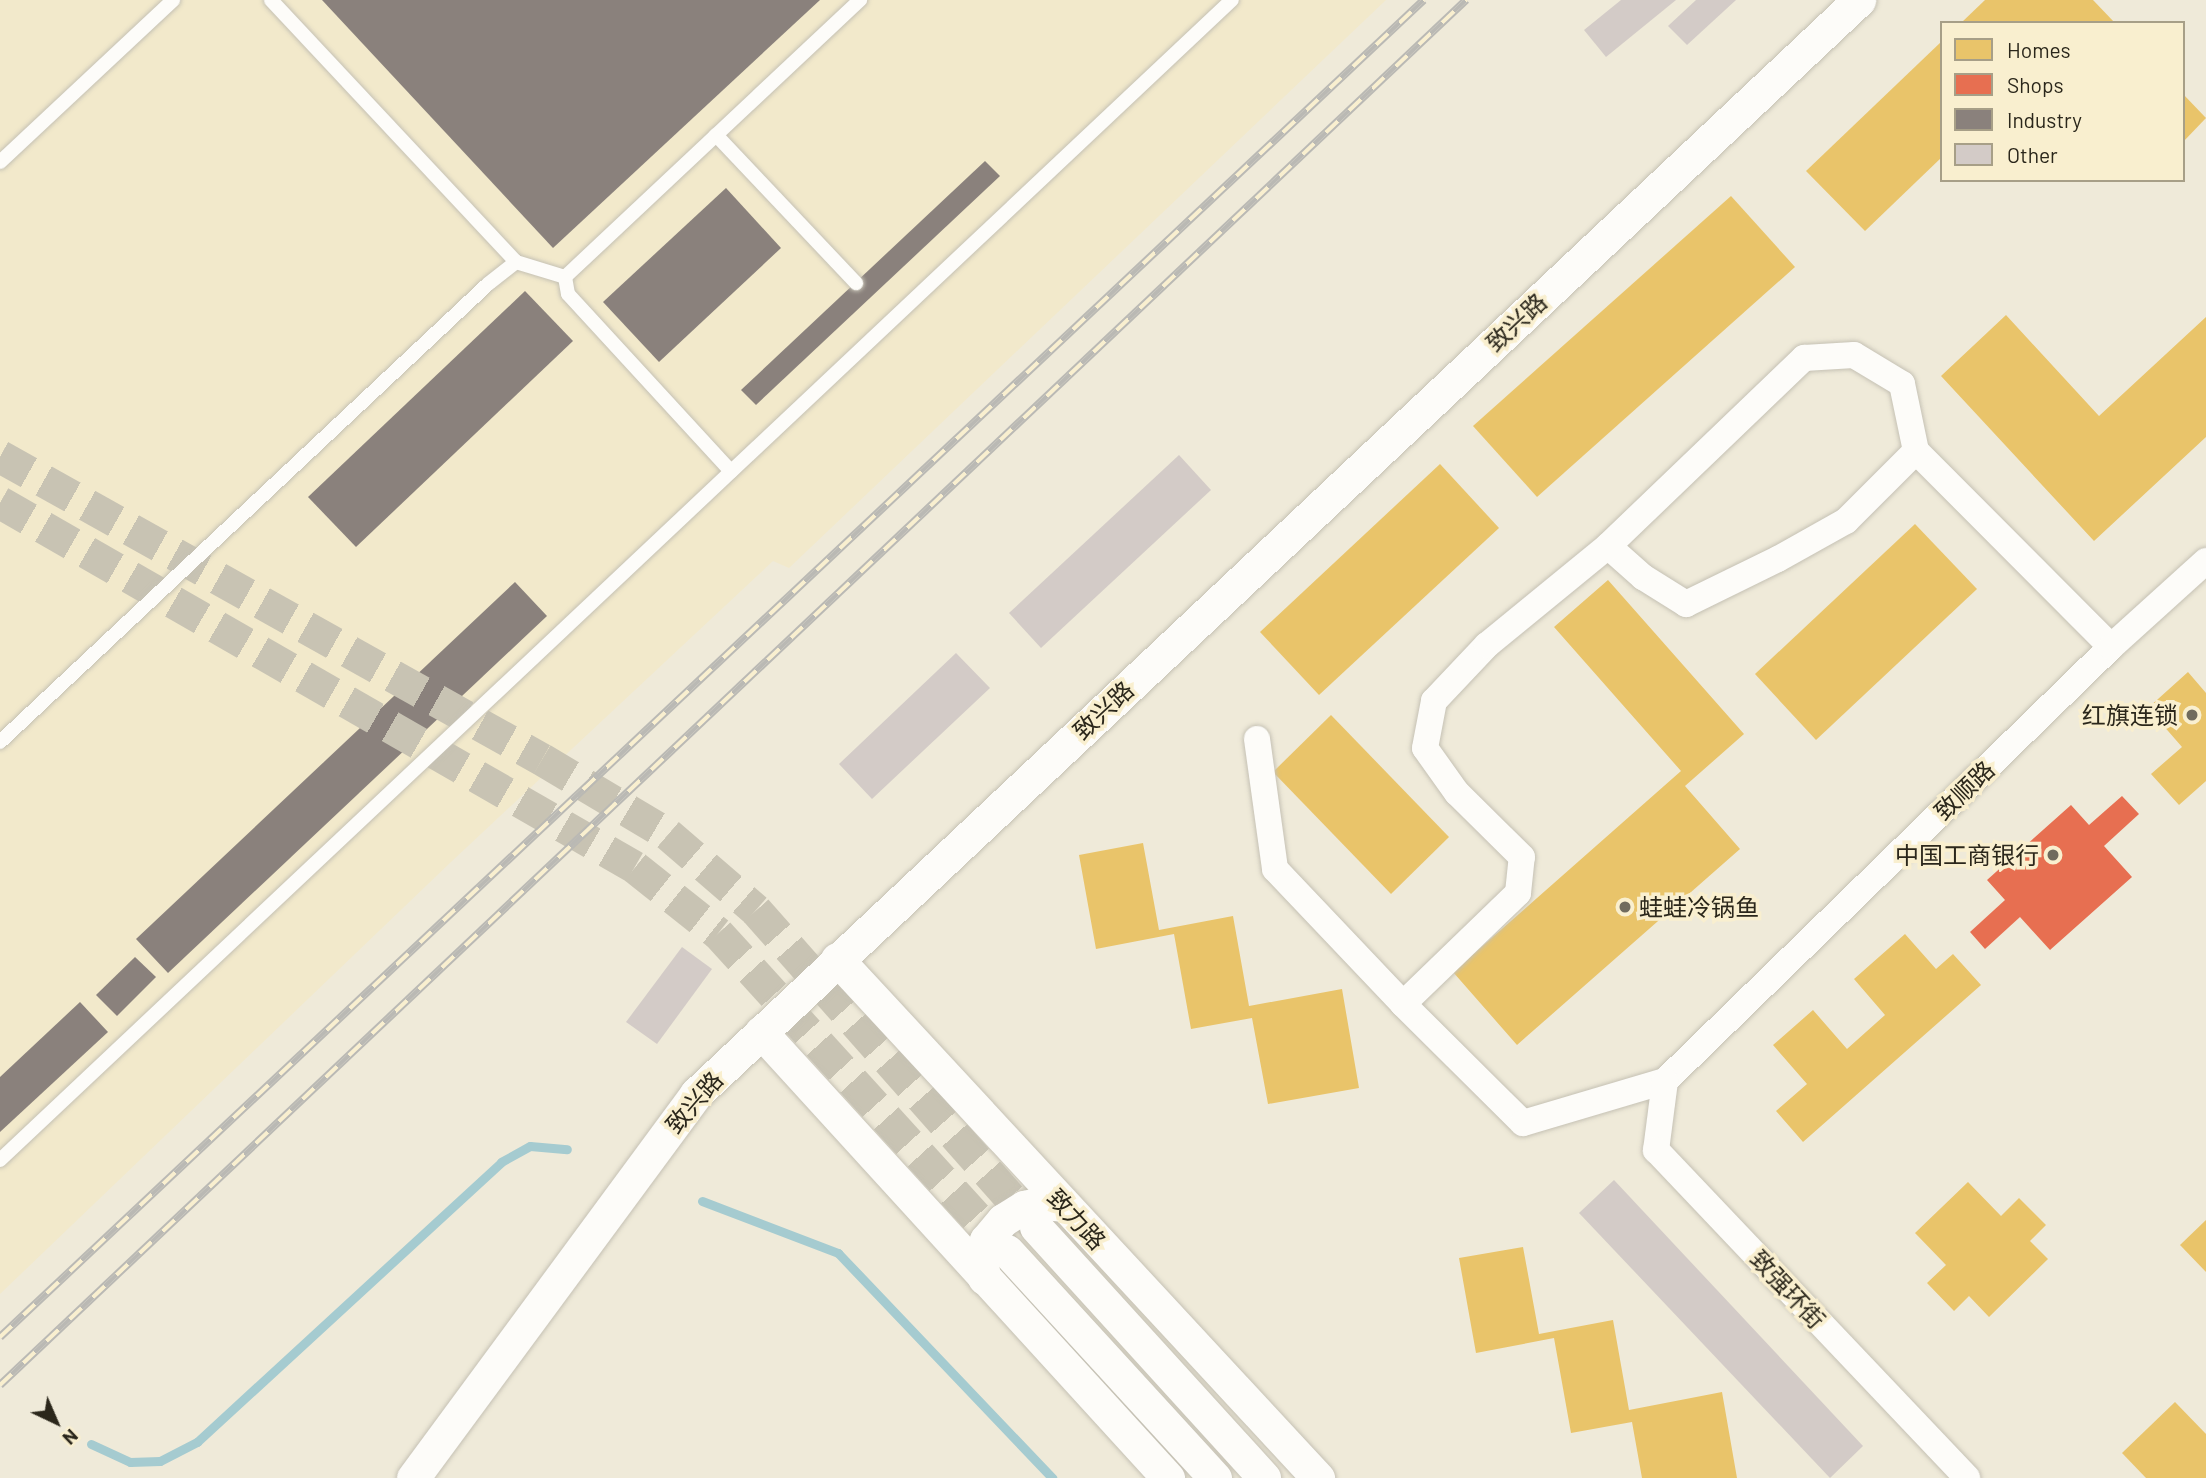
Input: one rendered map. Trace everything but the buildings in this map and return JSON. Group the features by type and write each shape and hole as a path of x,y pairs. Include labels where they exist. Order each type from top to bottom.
{"street":[{"name":"致兴路","path":"413,1478 696,1094 1858,0"},
{"path":"1403,1004 1518,892 1521,869 1522,857 1457,793 1425,748 1434,701 1487,645 1608,546 1804,358 1854,355 1902,384 1916,451 2112,647"},
{"path":"1608,546 1643,578 1686,604 1779,559 1846,521 1916,451"},
{"name":"致顺路","path":"1665,1081 2112,647 2206,561"},
{"path":"1257,739 1275,869 1403,1004 1523,1123 1665,1081"},
{"name":"致力路","path":"837,959 1318,1478"},
{"path":"761,1032 1168,1478"},
{"name":"致强环街","path":"1665,1081 1656,1150 1967,1478"},
{"path":"984,1278 981,1256 986,1240 1003,1220 1024,1207 1042,1203 1063,1205"},
{"name":"致力路","path":"1037,1227 1264,1478"},
{"path":"1007,1251 1215,1478"}],"lane":[{"path":"0,162 173,0"},
{"path":"271,0 516,262 565,277"},
{"path":"565,277 860,0"},
{"path":"0,1160 1232,0"},
{"path":"716,135 856,283"},
{"path":"0,742 488,284 516,262"},
{"path":"565,277 568,293 731,471"}],"shaded area":[{"path":"0,0 1386,0 789,568 773,561 451,862 0,1294"}],"waterway":[{"path":"91,1444 130,1462 160,1461 197,1442 501,1162 530,1146 567,1149"},
{"path":"702,1201 838,1253 1052,1478"}],"tunnel":[{"path":"0,456 542,759 668,834 756,910 1036,1227"},
{"path":"0,502 635,867 718,933 1007,1251"}],"railway":[{"path":"0,1337 1424,0"},
{"path":"0,1385 1466,0"}],"place":[{"name":"红旗连锁","path":"2192,715"},
{"name":"中国工商银行","path":"2053,855"},
{"name":"蛙蛙冷锅鱼","path":"1625,907"}]}
